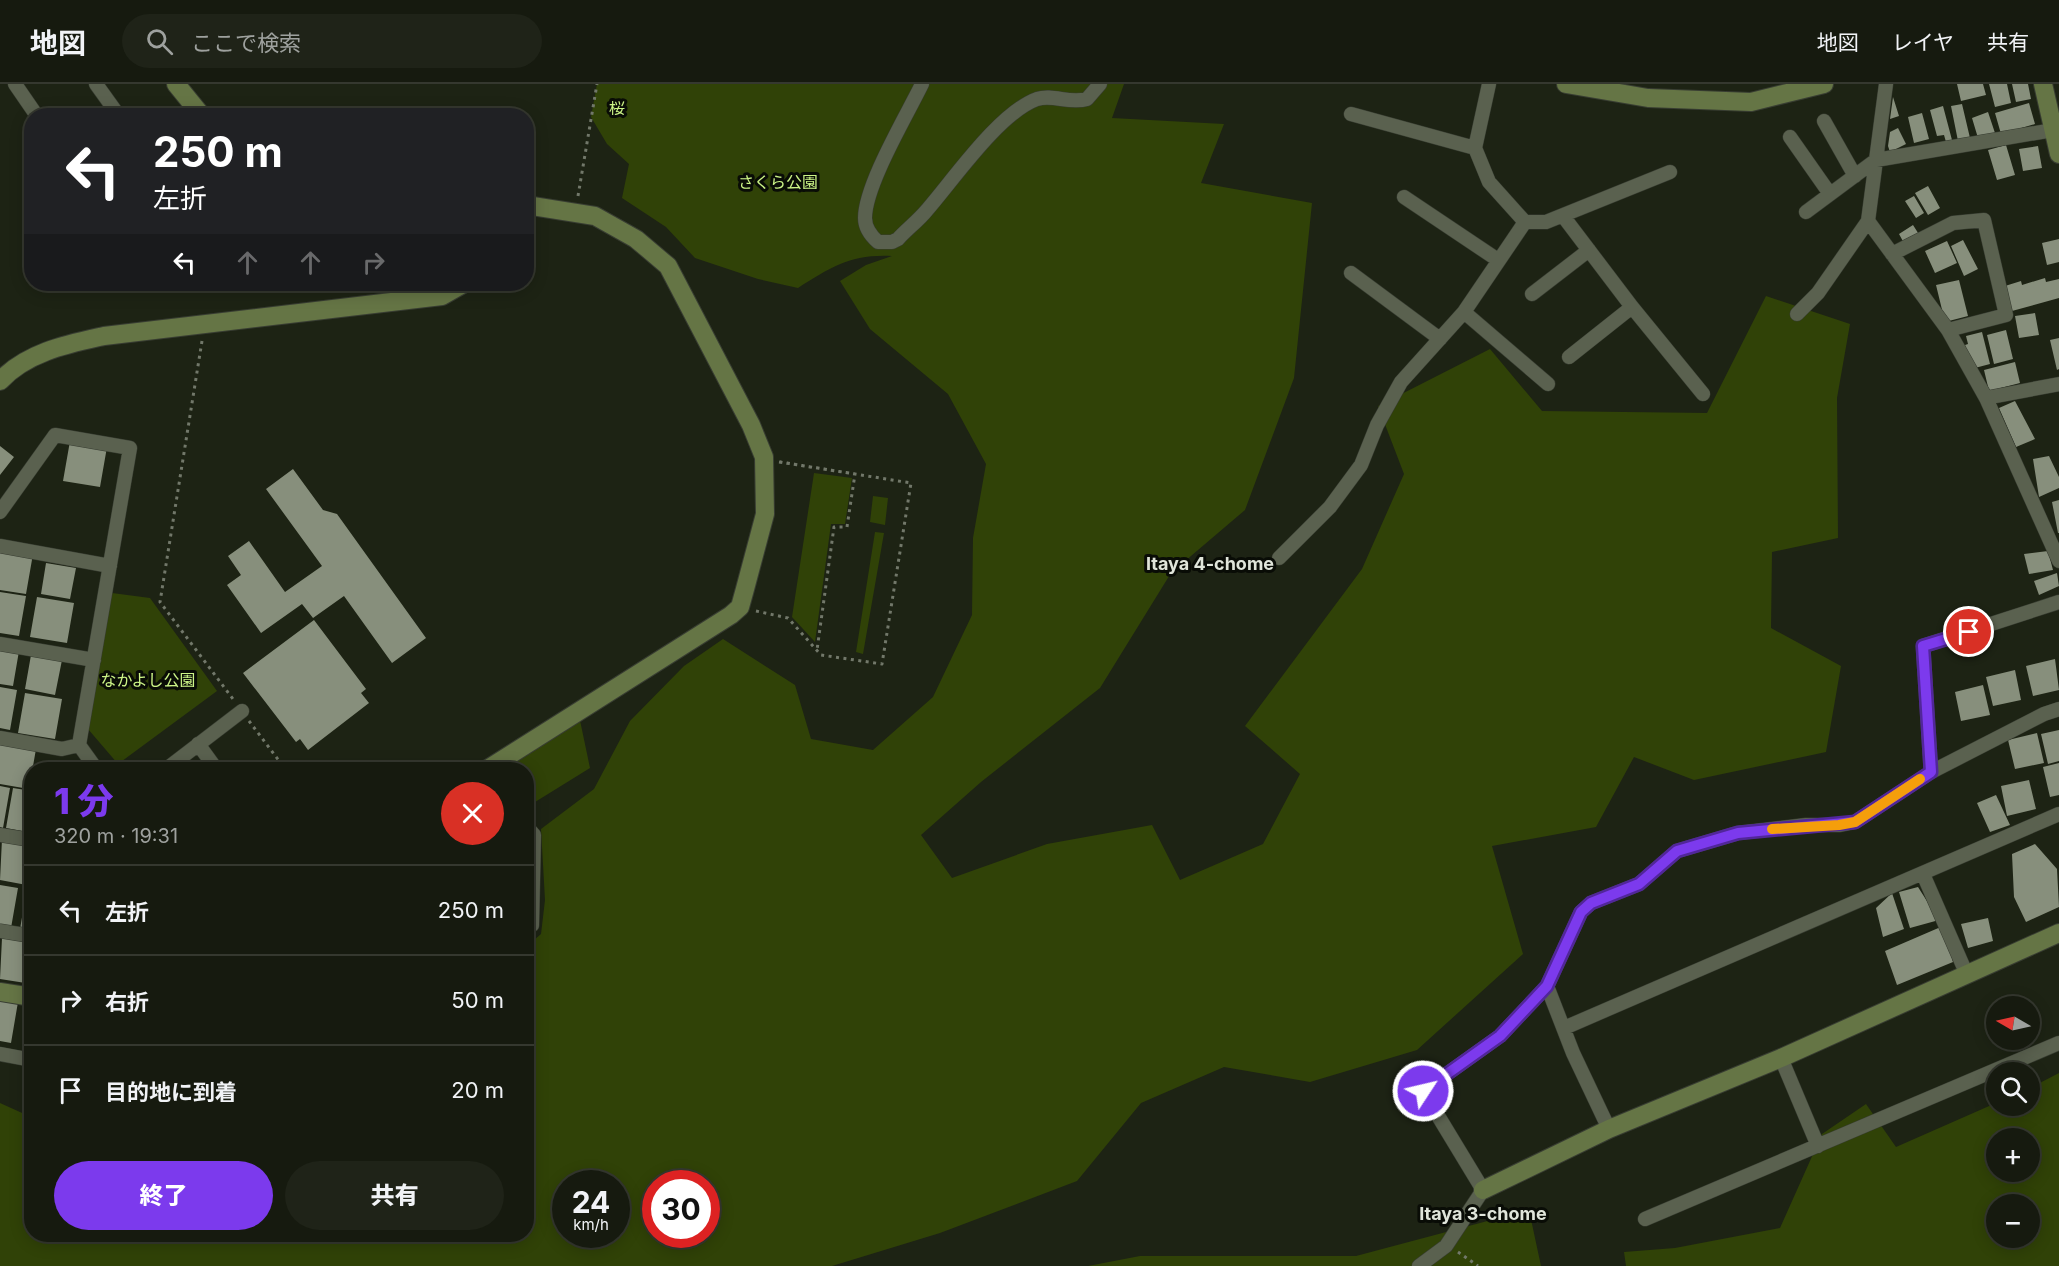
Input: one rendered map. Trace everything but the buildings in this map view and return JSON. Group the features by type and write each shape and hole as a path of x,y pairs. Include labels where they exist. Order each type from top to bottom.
{"street":[{"path":"15,84 32,108"},
{"path":"96,84 113,108"},
{"path":"176,84 197,108"},
{"path":"922,84 885,158 866,209 865,220 869,232 878,242 892,242 898,239 928,210 984,142 1020,108 1046,97 1069,102 1087,99 1100,84"},
{"path":"1489,84 1475,148 1489,182 1525,222 1546,222 1670,172"},
{"path":"1566,84 1648,98 1751,102 1824,84"},
{"path":"1797,314 1818,293 1868,221 1886,84"},
{"path":"2043,84 2059,154"},
{"path":"1351,114 1475,148"},
{"path":"1824,121 1855,176"},
{"path":"1806,212 1876,160 2053,130"},
{"path":"1791,137 1830,194"},
{"path":"1404,197 1498,260"},
{"path":"499,762 731,615 740,607 765,514 764,457 668,266 636,238 595,216 534,206"},
{"path":"1563,216 1632,307 1703,394"},
{"path":"1892,254 1953,223 1984,220 2006,315 1948,330"},
{"path":"1868,221 1948,330 1986,398 2059,561"},
{"path":"1279,558 1336,499 1361,465 1377,425 1401,382 1464,312 1525,222"},
{"path":"1533,294 1589,250"},
{"path":"1351,273 1440,339"},
{"path":"0,381 8,372 55,347 104,336 442,296 451,291"},
{"path":"1569,357 1632,307"},
{"path":"1464,312 1548,384"},
{"path":"1986,398 2059,384"},
{"path":"0,512 55,435 130,448 79,745 91,762"},
{"path":"0,546 110,566"},
{"path":"1931,772 1923,646 2059,602"},
{"path":"0,644 94,660"},
{"path":"1483,1190 1423,1091 1500,1036 1547,986 1581,912 1591,903 1639,884 1677,851 1738,833 1855,822 1931,772 2044,714 2059,709"},
{"path":"175,762 242,711"},
{"path":"0,738 62,749 79,745"},
{"path":"198,744 211,762"},
{"path":"1564,1028 2059,814"},
{"path":"0,835 24,839"},
{"path":"1923,874 1967,975"},
{"path":"0,931 24,935"},
{"path":"1419,1266 1446,1246 1483,1190 1609,1128 1781,1058 2059,933"},
{"path":"1547,986 1609,1128"},
{"path":"0,992 24,996"},
{"path":"1645,1219 2059,1043"},
{"path":"0,1054 24,1058"},
{"path":"1781,1058 1818,1146"}],"path":[{"path":"575,213 597,84"},
{"path":"204,324 160,602 280,762"},
{"path":"751,610 788,618 821,655 882,664 911,483 773,461"},
{"path":"817,650 834,527 847,527 855,474"},
{"path":"1446,1246 1478,1266"}],"green space":[{"path":"597,84 1124,84 1112,118 1224,124 1201,183 1312,203 1294,378 1245,510 1171,573 1100,688 981,782 921,835 952,878 1047,844 1152,825 1180,880 1263,844 1300,774 1245,726 1362,569 1404,474 1378,406 1490,349 1542,411 1707,413 1766,296 1850,324 1837,398 1838,538 1772,552 1771,628 1841,666 1826,752 1694,780 1634,757 1596,827 1492,846 1523,954 1417,1050 1310,1082 1224,1067 1141,1103 1077,1181 940,1233 832,1266 0,1266 0,1103 24,1114 24,1242 534,1242 534,940 541,934 545,900 541,829 594,789 630,721 684,666 723,639 795,685 811,739 873,750 933,697 972,615 973,538 986,464 948,394 870,329 840,281 866,265 892,256 865,257 842,263 798,288 758,279 695,258 666,227 622,198 629,164 607,144 591,117"},
{"path":"814,473 852,478 845,524 831,524 815,642 792,617"},
{"path":"873,496 888,498 885,525 870,522"},
{"path":"875,532 884,533 863,654 856,652"},
{"name":"なかよし公園","path":"112,593 150,598 217,691 121,762 116,762 88,729"},
{"path":"577,706 590,768 534,803 534,762 505,762"},
{"path":"2059,1073 2059,1266 1626,1266 1624,1252 1675,1248 1780,1228 1822,1134 1866,1104 1896,1147 1986,1107 1986,1116 2040,1116 2040,1083"},
{"path":"1529,1210 1541,1266 1088,1266 1140,1256 1356,1256"}],"slow traffic":[{"path":"1772,829 1855,822 1920,779"}],"district":[{"name":"Itaya 4-chome","path":"1210,563"},
{"name":"Itaya 3-chome","path":"1483,1213"}],"route":[{"path":"1423,1091 1500,1036 1547,986 1581,912 1591,903 1639,884 1677,851 1738,833 1855,822 1931,772 1923,646 1969,632"}],"park label":[{"name":"桜","path":"617,108"},
{"name":"さくら公園","path":"778,182"}]}
